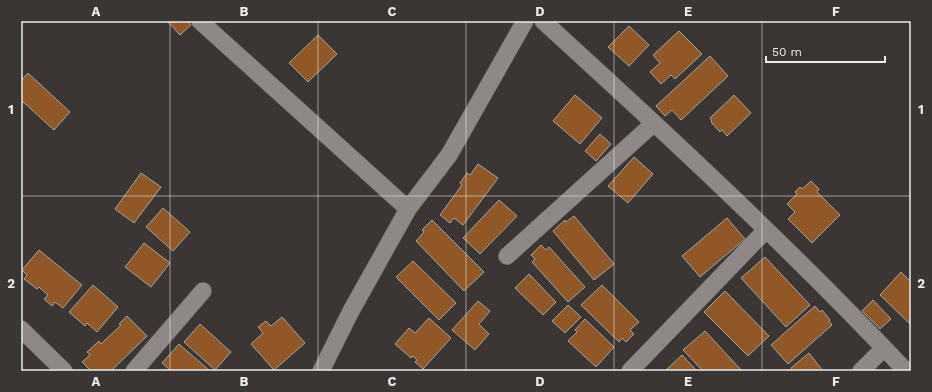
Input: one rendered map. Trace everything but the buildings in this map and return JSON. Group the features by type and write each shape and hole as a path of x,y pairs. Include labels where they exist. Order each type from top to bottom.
{"street":[{"path":"200,21 408,209"},
{"path":"321,371 351,311 408,209 449,155 525,21"},
{"path":"543,21 654,123 766,230 906,371"},
{"path":"507,256 654,123"},
{"path":"630,371 766,230"},
{"path":"134,371 203,291"},
{"path":"23,335 64,371"},
{"path":"861,371 884,348"}]}
